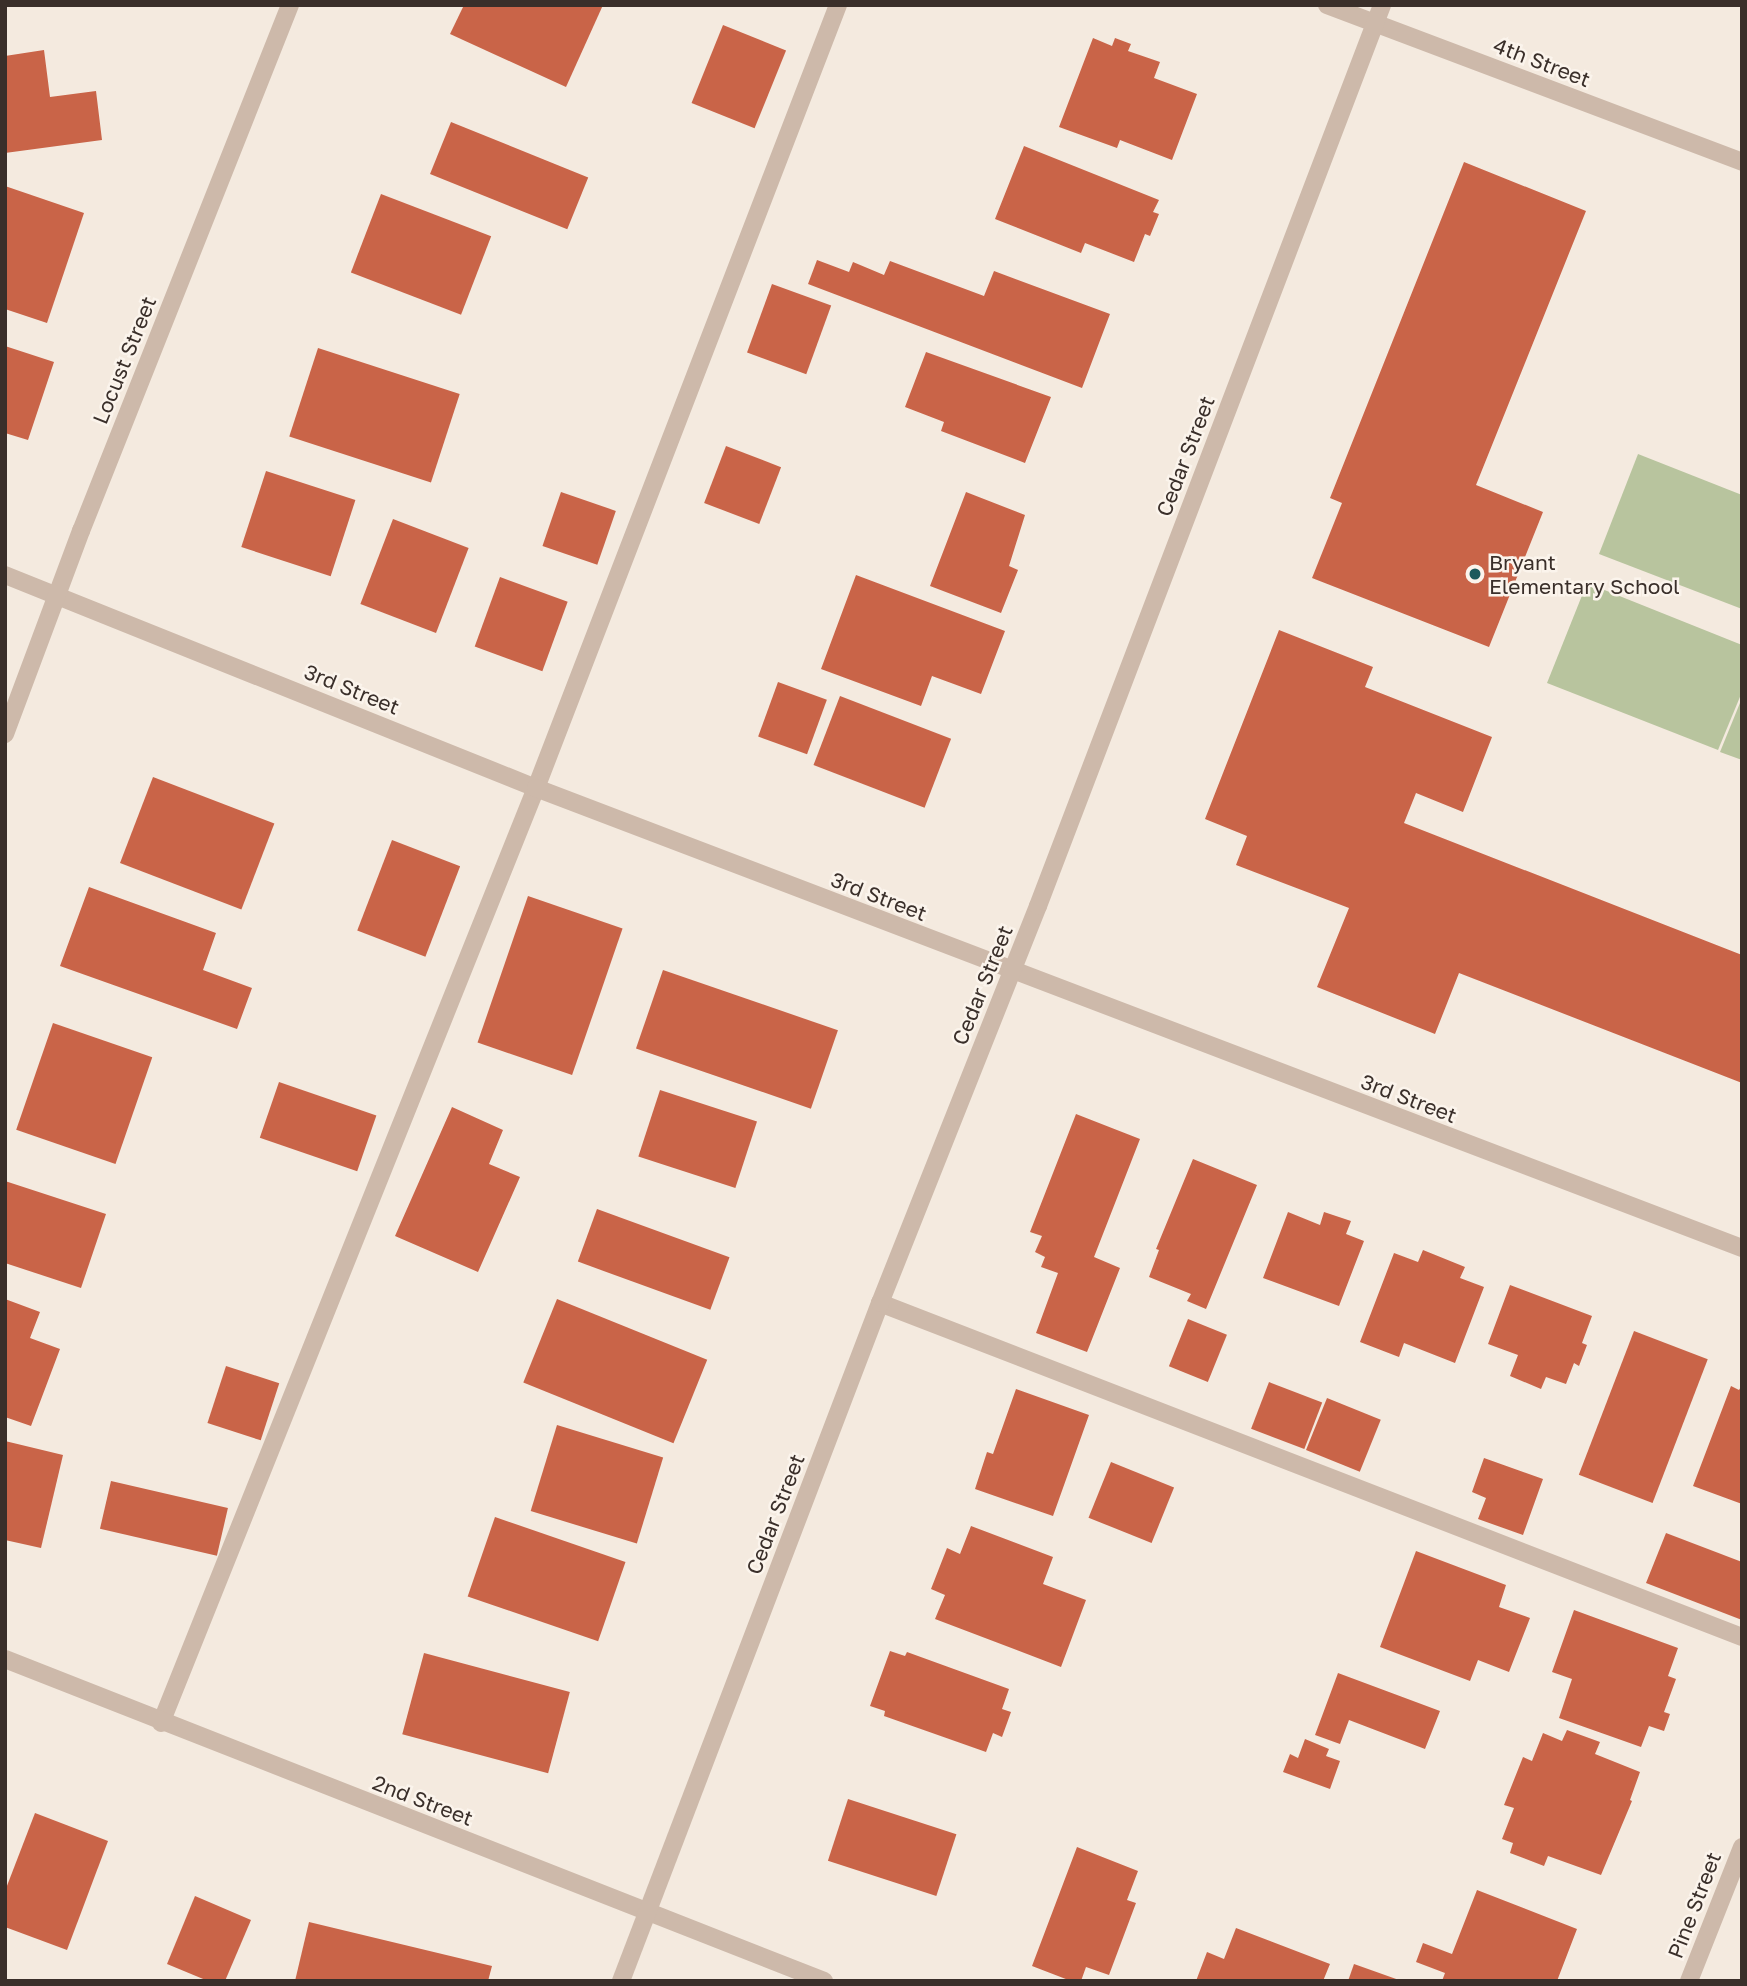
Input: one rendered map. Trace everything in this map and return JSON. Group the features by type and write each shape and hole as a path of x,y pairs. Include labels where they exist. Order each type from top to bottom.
{"street":[{"name":"Locust Street","path":"5,734 57,594 289,5"},
{"path":"161,1723 536,788 838,5"},
{"name":"4th Street","path":"1327,5 1742,162"},
{"name":"Cedar Street","path":"621,1981 880,1303 1012,972 1382,5"},
{"name":"3rd Street","path":"5,575 536,788 1012,972 1742,1248"},
{"path":"880,1303 1742,1637"},
{"name":"2nd Street","path":"5,1659 161,1723 824,1981"},
{"name":"Pine Street","path":"1689,1981 1742,1847"}],"green space":[{"path":"1638,454 1742,495 1742,609 1599,554"},
{"path":"1587,583 1742,645 1742,692 1718,750 1547,683"},
{"path":"1742,698 1742,760 1720,752"}],"building":[{"path":"464,5 603,5 566,87 450,34"},
{"path":"723,25 786,50 755,128 692,103"},
{"path":"1093,38 1112,46 1115,38 1131,44 1128,51 1160,62 1154,78 1197,94 1172,160 1120,140 1117,148 1059,127"},
{"path":"44,50 50,97 96,91 102,140 5,153 5,56"},
{"path":"451,122 588,177 567,229 430,174"},
{"path":"1024,146 1159,200 1153,212 1159,214 1150,236 1145,234 1134,262 1085,243 1081,253 995,219"},
{"path":"1464,162 1586,211 1476,485 1543,512 1489,647 1312,578 1342,503 1330,498"},
{"path":"5,186 84,213 47,323 5,309"},
{"path":"381,194 491,236 461,315 351,272"},
{"path":"817,260 849,272 853,262 884,275 890,261 984,296 994,271 1110,314 1082,388 808,284"},
{"path":"772,284 831,306 806,374 747,353"},
{"path":"5,346 54,362 28,440 5,433"},
{"path":"318,348 460,394 431,482 289,436"},
{"path":"926,352 1051,397 1025,463 941,431 944,422 905,407"},
{"path":"726,446 781,467 759,524 704,503"},
{"path":"266,471 355,500 331,576 241,547"},
{"path":"561,492 616,511 597,565 542,546"},
{"path":"966,492 1025,515 1009,566 1018,570 1001,613 930,586"},
{"path":"393,519 469,548 436,633 360,604"},
{"path":"856,575 1005,631 981,694 932,676 921,706 821,669"},
{"path":"500,577 568,602 542,671 475,647"},
{"path":"1279,630 1373,667 1365,687 1492,737 1463,812 1416,793 1404,823 1742,955 1742,1083 1459,973 1435,1034 1317,987 1349,908 1236,865 1247,836 1205,819"},
{"path":"778,682 827,700 807,754 758,737"},
{"path":"840,696 951,739 925,808 813,765"},
{"path":"153,777 274,824 241,909 120,863"},
{"path":"392,840 460,866 425,957 357,931"},
{"path":"89,887 216,933 203,970 252,988 237,1029 60,966"},
{"path":"528,896 623,929 572,1075 478,1043"},
{"path":"663,970 838,1030 811,1109 636,1048"},
{"path":"53,1023 152,1057 115,1164 16,1130"},
{"path":"279,1082 376,1116 357,1171 260,1138"},
{"path":"660,1090 757,1122 735,1188 638,1157"},
{"path":"452,1107 503,1130 489,1164 520,1177 478,1272 395,1236"},
{"path":"1076,1114 1140,1139 1094,1257 1120,1268 1087,1352 1036,1333 1058,1273 1041,1267 1045,1257 1035,1252 1042,1236 1030,1232"},
{"path":"1193,1159 1257,1185 1206,1309 1187,1301 1191,1294 1149,1277 1159,1250 1156,1249"},
{"path":"5,1181 106,1214 81,1288 5,1263"},
{"path":"597,1209 729,1257 710,1310 578,1262"},
{"path":"1288,1212 1320,1225 1324,1212 1351,1221 1346,1234 1364,1241 1339,1306 1263,1278"},
{"path":"1423,1250 1465,1267 1460,1278 1484,1287 1455,1363 1404,1343 1399,1357 1360,1342 1394,1253 1418,1262"},
{"path":"1510,1285 1592,1316 1582,1343 1587,1345 1579,1366 1574,1363 1566,1384 1546,1377 1541,1389 1510,1376 1518,1355 1488,1344"},
{"path":"5,1299 40,1312 30,1338 60,1349 31,1426 5,1417"},
{"path":"557,1299 707,1360 673,1443 523,1382"},
{"path":"1188,1319 1227,1335 1208,1382 1169,1366"},
{"path":"1634,1331 1708,1359 1653,1503 1579,1475"},
{"path":"226,1366 279,1383 261,1440 207,1423"},
{"path":"1269,1382 1322,1402 1304,1449 1251,1429"},
{"path":"1742,1385 1742,1504 1693,1486 1731,1386 1739,1390"},
{"path":"1016,1389 1089,1415 1053,1516 975,1489 987,1452 993,1454"},
{"path":"1327,1398 1381,1420 1360,1472 1306,1450"},
{"path":"557,1425 663,1457 637,1544 531,1511"},
{"path":"5,1441 63,1455 41,1548 5,1540"},
{"path":"1484,1458 1543,1479 1523,1535 1478,1519 1486,1498 1472,1492"},
{"path":"1111,1462 1174,1487 1152,1543 1089,1518"},
{"path":"111,1481 228,1508 217,1556 100,1529"},
{"path":"495,1517 625,1562 598,1641 468,1596"},
{"path":"971,1526 1053,1557 1043,1584 1086,1600 1061,1667 935,1619 945,1595 931,1589 947,1548 960,1554"},
{"path":"1666,1533 1742,1562 1742,1620 1646,1583"},
{"path":"1416,1551 1506,1585 1499,1607 1530,1618 1509,1672 1478,1660 1470,1681 1380,1647"},
{"path":"1574,1610 1678,1648 1668,1676 1676,1679 1664,1712 1670,1714 1664,1731 1649,1726 1641,1747 1559,1718 1572,1679 1552,1672"},
{"path":"890,1651 905,1656 907,1652 1009,1689 1002,1709 1011,1712 1002,1737 993,1733 986,1752 884,1716 885,1711 870,1706"},
{"path":"424,1653 570,1692 548,1773 402,1734"},
{"path":"1338,1673 1440,1711 1425,1749 1349,1720 1340,1744 1315,1735"},
{"path":"1567,1730 1600,1742 1595,1754 1640,1772 1630,1800 1632,1801 1601,1875 1548,1856 1544,1866 1510,1853 1513,1843 1502,1839 1514,1808 1504,1805 1523,1757 1532,1761 1543,1733 1562,1741"},
{"path":"1305,1739 1329,1749 1326,1756 1340,1761 1330,1789 1283,1772 1290,1754 1298,1758"},
{"path":"848,1799 956,1834 936,1896 828,1861"},
{"path":"35,1813 108,1841 67,1950 5,1927 5,1891"},
{"path":"1077,1847 1138,1871 1127,1900 1136,1903 1109,1975 1086,1967 1081,1981 1071,1981 1032,1966"},
{"path":"1477,1890 1577,1929 1557,1981 1442,1981 1445,1973 1416,1962 1423,1943 1452,1954"},
{"path":"195,1896 251,1920 225,1981 208,1981 167,1964"},
{"path":"309,1922 492,1966 488,1981 295,1981"},
{"path":"1236,1928 1330,1964 1323,1981 1196,1981 1207,1952 1224,1959"},
{"path":"1354,1964 1399,1980 1399,1981 1348,1981"}],"place":[{"name":"Bryant Elementary School","path":"1475,574"}]}
